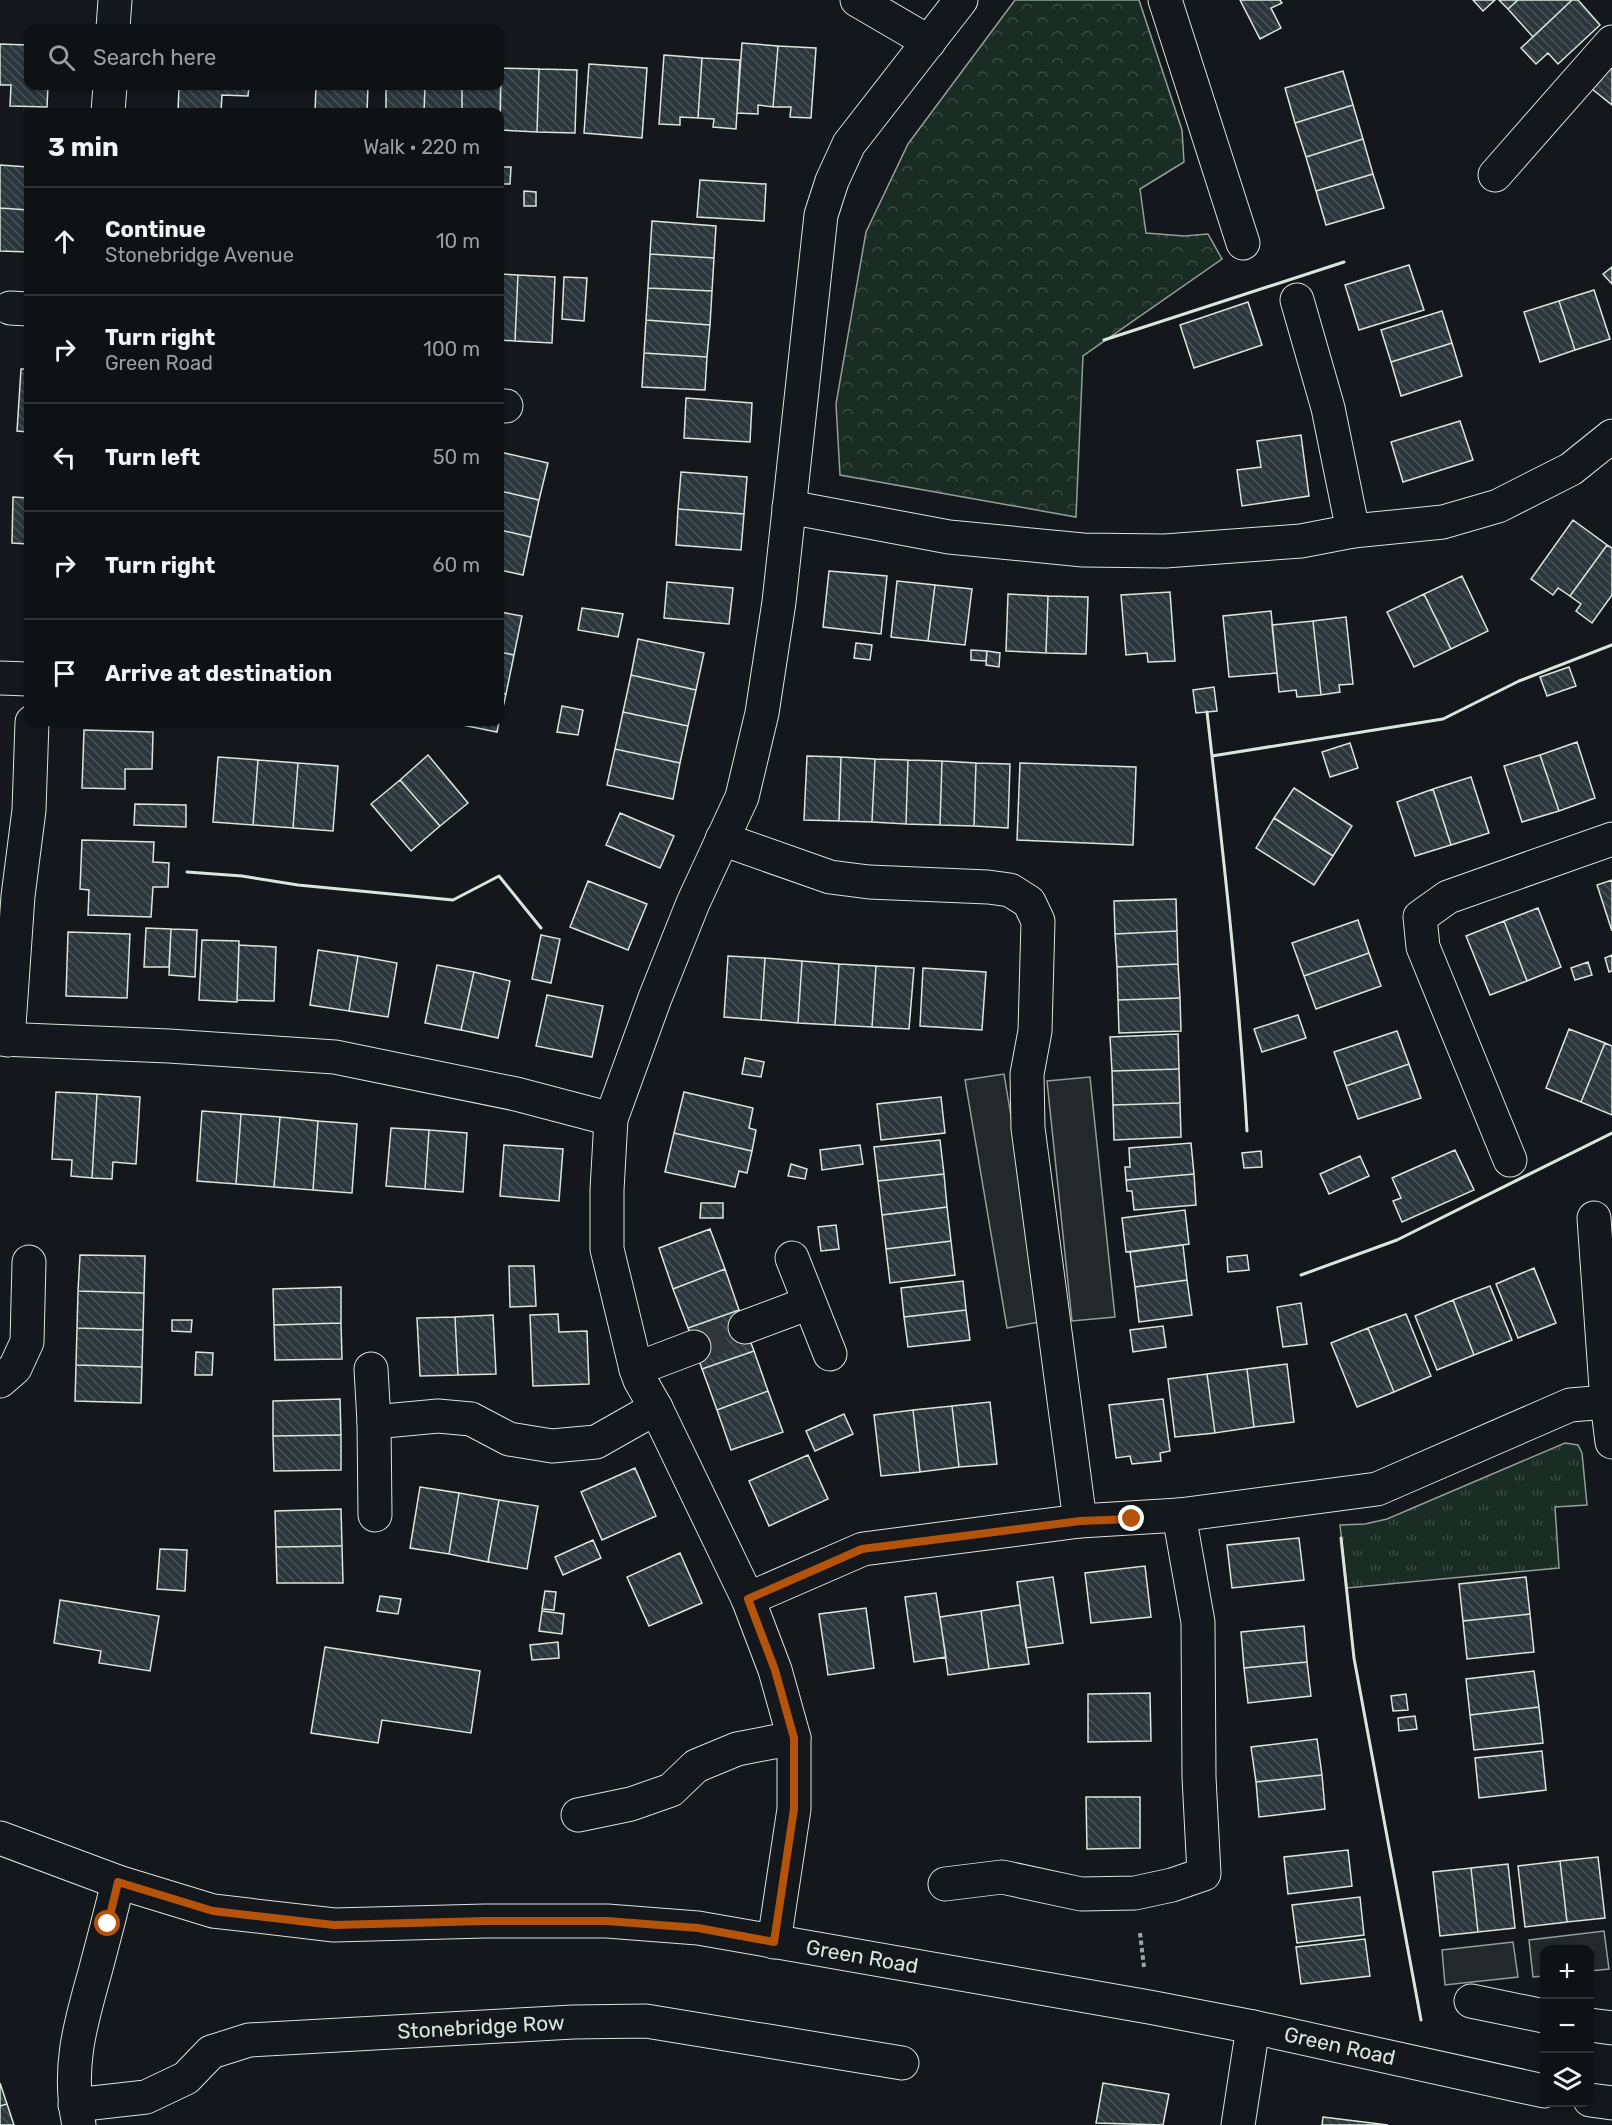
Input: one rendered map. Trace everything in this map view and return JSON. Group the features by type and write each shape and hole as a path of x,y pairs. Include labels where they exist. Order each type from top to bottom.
{"street":[{"path":"113,24 115,0"},
{"path":"856,0 928,42"},
{"path":"774,1942 794,1809 794,1738 775,1670 748,1599 636,1369 607,1249 607,1190 611,1119 655,998 693,903 742,797 762,713 779,602 821,215 832,181 849,144 961,0"},
{"path":"1165,0 1243,243"},
{"path":"1496,175 1612,42"},
{"path":"108,108 110,90"},
{"path":"1297,300 1328,408 1353,531"},
{"path":"789,507 949,537 1083,550 1165,551 1301,541 1353,531 1443,522 1498,506 1571,469 1612,437"},
{"path":"0,678 24,679"},
{"path":"32,726 29,810 4,1040 169,1046 335,1057 516,1094 611,1119"},
{"path":"722,839 830,877 868,882 988,887 1010,890 1029,902 1038,921 1035,1031 1027,1074 1028,1128 1080,1521"},
{"path":"1510,1160 1423,946 1420,917 1448,897 1612,839"},
{"path":"1594,1218 1612,1442"},
{"path":"792,1258 830,1354"},
{"path":"0,1381 15,1368 27,1342 29,1262"},
{"path":"745,1327 809,1303"},
{"path":"636,1369 694,1347"},
{"path":"371,1369 375,1515"},
{"path":"748,1599 862,1549 1080,1521 1179,1515 1377,1490 1570,1405 1607,1402"},
{"path":"374,1422 438,1416 471,1419 509,1438 552,1446 596,1442 656,1407"},
{"path":"945,1884 1002,1876 1081,1894 1135,1893 1172,1886 1204,1874 1199,1777 1198,1622 1179,1515"},
{"path":"578,1815 631,1804 671,1790 696,1766 737,1749 794,1738"},
{"name":"Green Road","path":"0,1838 118,1882 213,1911 334,1925 607,1921 698,1928 1252,2026 1540,2090"},
{"path":"77,2115 73,2069 78,2033 118,1882"},
{"path":"1471,2001 1540,2015"},
{"name":"Stonebridge Row","path":"77,2115 146,2097 186,2078 211,2052 249,2040 562,2023 646,2021 902,2063"},
{"path":"1238,2125 1252,2026"},
{"path":"1594,2026 1612,2028"},
{"path":"1594,2101 1612,2103"}],"path":[{"path":"1135,1893 1149,2007"}],"green space":[{"path":"1015,0 1139,0 1182,130 1184,162 1140,189 1146,233 1184,236 1208,234 1222,259 1083,356 1076,517 840,475 836,404 866,232 908,144"},
{"path":"1565,1443 1578,1445 1582,1453 1587,1505 1555,1507 1559,1568 1347,1588 1340,1525 1365,1524 1387,1519"}],"shaded area":[{"path":"1004,1074 1045,1321 1007,1328 965,1080"},
{"path":"1090,1077 1115,1317 1072,1321 1047,1081"},
{"path":"1604,1931 1609,1969 1594,1971 1594,1945 1540,1945 1540,1976 1533,1977 1529,1940"},
{"path":"1513,1942 1518,1977 1445,1985 1442,1950"}],"building":[{"path":"1240,0 1280,0 1282,3 1271,8 1281,28 1260,39"},
{"path":"1473,0 1495,0 1483,11"},
{"path":"1499,0 1518,0 1508,9"},
{"path":"1518,0 1572,0 1533,37 1508,9"},
{"path":"1572,0 1578,0 1600,25 1558,64 1548,53 1536,64 1521,48"},
{"path":"742,43 778,46 773,107 758,105 758,114 737,113"},
{"path":"0,44 24,45 24,90 48,90 47,107 10,106 11,85 0,85"},
{"path":"778,46 816,48 811,118 790,117 791,107 773,107"},
{"path":"664,55 702,58 698,118 680,117 680,125 659,124"},
{"path":"702,58 740,60 736,129 713,127 714,119 698,118"},
{"path":"589,64 647,68 642,138 584,133"},
{"path":"1612,65 1612,105 1592,89"},
{"path":"504,68 539,69 537,132 504,130 504,108 500,108 501,90 504,90"},
{"path":"539,69 577,70 575,133 537,132"},
{"path":"1343,71 1353,105 1295,123 1285,88"},
{"path":"179,90 249,90 248,96 222,95 221,108 178,108"},
{"path":"316,90 368,90 367,108 315,108"},
{"path":"386,90 425,90 424,108 386,108"},
{"path":"425,90 462,90 462,108 424,108"},
{"path":"462,90 501,90 500,108 462,108"},
{"path":"1353,105 1363,139 1306,157 1295,123"},
{"path":"1363,139 1373,174 1316,191 1306,157"},
{"path":"0,165 24,167 24,210 0,208"},
{"path":"504,167 511,167 510,184 504,184"},
{"path":"1373,174 1384,208 1326,225 1316,191"},
{"path":"700,180 766,184 764,221 697,217"},
{"path":"524,191 536,192 536,206 524,206"},
{"path":"0,208 24,210 24,252 0,251"},
{"path":"652,221 716,226 714,258 650,254"},
{"path":"650,254 714,258 712,291 648,288"},
{"path":"1409,265 1424,310 1359,330 1345,285"},
{"path":"1612,267 1612,284 1603,274"},
{"path":"504,274 518,275 515,341 504,340"},
{"path":"518,275 555,277 552,343 515,341"},
{"path":"564,277 587,278 584,321 562,319"},
{"path":"648,288 712,291 710,325 646,320"},
{"path":"1594,290 1610,339 1575,350 1559,301"},
{"path":"1559,301 1575,350 1540,362 1524,312"},
{"path":"1248,302 1262,345 1194,368 1180,325"},
{"path":"1442,311 1452,343 1391,362 1381,330"},
{"path":"646,320 710,325 707,357 644,353"},
{"path":"1452,343 1462,376 1401,396 1391,362"},
{"path":"644,353 707,357 705,390 642,387"},
{"path":"21,369 24,369 24,432 17,431"},
{"path":"686,398 752,403 750,442 684,438"},
{"path":"1460,421 1473,460 1403,482 1391,442"},
{"path":"1301,435 1309,496 1242,506 1237,470 1261,467 1257,441"},
{"path":"504,453 548,463 539,500 504,492"},
{"path":"681,472 747,477 744,514 678,509"},
{"path":"504,492 539,500 531,537 504,531"},
{"path":"13,497 24,498 24,544 12,543"},
{"path":"678,509 744,514 741,550 676,545"},
{"path":"1573,520 1607,545 1570,596 1558,588 1553,595 1531,579"},
{"path":"504,531 531,537 523,575 504,571"},
{"path":"1607,545 1612,548 1612,595 1592,623 1576,611 1581,604 1570,596"},
{"path":"829,571 887,576 881,634 823,627"},
{"path":"1462,576 1488,631 1451,649 1424,594"},
{"path":"897,581 935,585 928,641 891,637"},
{"path":"667,582 733,588 729,624 664,618"},
{"path":"935,585 972,589 965,645 928,641"},
{"path":"1170,592 1175,661 1148,662 1147,653 1126,655 1121,595"},
{"path":"1008,594 1048,596 1046,653 1006,651"},
{"path":"1424,594 1451,649 1414,667 1387,612"},
{"path":"1048,596 1088,597 1086,654 1046,653"},
{"path":"582,608 623,614 618,637 578,630"},
{"path":"1271,611 1277,673 1229,677 1223,616"},
{"path":"504,613 522,616 514,655 504,653"},
{"path":"1346,617 1353,684 1339,685 1340,692 1321,695 1313,621"},
{"path":"1313,621 1321,695 1297,697 1296,690 1279,692 1272,625"},
{"path":"638,639 704,653 696,690 631,675"},
{"path":"856,643 872,645 870,660 854,658"},
{"path":"971,650 987,651 986,661 971,660"},
{"path":"987,651 1000,653 999,667 986,665"},
{"path":"504,653 514,655 506,694 504,694"},
{"path":"1569,667 1576,686 1547,696 1540,677"},
{"path":"631,675 696,690 688,726 623,712"},
{"path":"1214,687 1217,711 1196,713 1193,690"},
{"path":"562,706 583,710 578,735 557,732"},
{"path":"623,712 688,726 680,763 615,749"},
{"path":"468,726 498,726 497,732"},
{"path":"84,730 153,732 152,769 125,769 125,789 82,788"},
{"path":"1577,742 1595,798 1559,811 1540,755"},
{"path":"1350,743 1358,768 1330,777 1322,752"},
{"path":"615,749 680,763 673,799 607,785"},
{"path":"428,755 468,803 440,826 400,780"},
{"path":"1540,755 1559,811 1522,822 1504,766"},
{"path":"807,756 841,757 839,821 804,820"},
{"path":"218,757 258,760 253,825 213,822"},
{"path":"841,757 875,759 872,822 839,821"},
{"path":"875,759 908,760 906,824 872,822"},
{"path":"258,760 298,763 293,828 253,825"},
{"path":"908,760 942,761 940,825 906,824"},
{"path":"942,761 976,763 974,826 940,825"},
{"path":"298,763 338,766 333,831 293,828"},
{"path":"976,763 1010,764 1008,828 974,826"},
{"path":"1020,763 1136,767 1133,845 1017,840"},
{"path":"1471,777 1489,833 1451,845 1433,789"},
{"path":"400,780 440,826 411,851 371,804"},
{"path":"1294,788 1352,826 1333,856 1274,818"},
{"path":"1433,789 1451,845 1415,856 1397,802"},
{"path":"135,804 186,805 186,827 134,825"},
{"path":"620,813 674,836 660,868 606,845"},
{"path":"1274,818 1333,856 1314,885 1256,848"},
{"path":"82,840 154,842 153,862 169,863 168,887 153,887 151,917 88,915 89,890 80,889"},
{"path":"1612,880 1612,931 1597,885"},
{"path":"588,881 647,904 628,950 570,927"},
{"path":"1176,899 1177,931 1115,934 1114,901"},
{"path":"1538,908 1561,967 1527,981 1504,921"},
{"path":"1358,920 1369,953 1304,976 1292,943"},
{"path":"1504,921 1527,981 1490,995 1466,936"},
{"path":"146,928 171,929 169,967 144,967"},
{"path":"171,929 197,930 195,977 169,975"},
{"path":"1177,931 1178,964 1117,967 1115,934"},
{"path":"68,932 130,934 127,998 66,996"},
{"path":"541,935 560,939 551,983 532,979"},
{"path":"202,940 239,941 237,1002 199,1000"},
{"path":"239,945 276,947 274,1001 237,1000"},
{"path":"318,950 358,956 349,1011 310,1005"},
{"path":"1369,953 1381,986 1316,1009 1304,976"},
{"path":"1612,955 1612,971 1609,972 1605,958"},
{"path":"358,956 397,963 388,1017 349,1011"},
{"path":"728,956 765,958 761,1020 724,1017"},
{"path":"765,958 802,961 798,1023 761,1020"},
{"path":"802,961 839,964 835,1025 798,1023"},
{"path":"1588,962 1592,975 1575,980 1571,968"},
{"path":"839,964 876,966 872,1027 835,1025"},
{"path":"1178,964 1180,998 1118,1000 1117,967"},
{"path":"437,965 474,972 461,1030 425,1023"},
{"path":"876,966 914,968 909,1029 872,1027"},
{"path":"923,968 986,972 982,1030 920,1026"},
{"path":"474,972 510,981 498,1038 461,1030"},
{"path":"547,995 603,1006 592,1057 536,1046"},
{"path":"1180,998 1181,1031 1119,1033 1118,1000"},
{"path":"1298,1015 1306,1038 1262,1052 1254,1029"},
{"path":"1569,1029 1605,1043 1581,1102 1546,1088"},
{"path":"1397,1031 1409,1064 1346,1086 1334,1052"},
{"path":"1178,1034 1179,1069 1112,1071 1110,1037"},
{"path":"1605,1043 1612,1046 1612,1115 1581,1102"},
{"path":"745,1058 764,1062 761,1077 742,1074"},
{"path":"1409,1064 1421,1098 1358,1119 1346,1086"},
{"path":"1179,1069 1180,1103 1113,1105 1112,1071"},
{"path":"56,1092 97,1094 92,1178 71,1176 72,1160 52,1159"},
{"path":"684,1092 753,1108 749,1128 756,1130 752,1151 674,1133"},
{"path":"97,1094 140,1097 136,1164 113,1162 112,1179 92,1178"},
{"path":"941,1097 945,1133 881,1140 877,1104"},
{"path":"1180,1103 1181,1137 1114,1140 1113,1105"},
{"path":"202,1111 241,1114 236,1184 197,1181"},
{"path":"241,1114 280,1117 274,1187 236,1184"},
{"path":"280,1117 318,1121 313,1190 274,1187"},
{"path":"318,1121 357,1124 352,1193 313,1190"},
{"path":"391,1128 429,1130 425,1189 386,1186"},
{"path":"429,1130 467,1133 463,1192 425,1189"},
{"path":"674,1133 752,1151 747,1173 739,1171 735,1187 665,1172"},
{"path":"940,1140 944,1174 878,1181 874,1147"},
{"path":"1191,1143 1194,1174 1126,1180 1125,1167 1130,1167 1129,1148"},
{"path":"504,1145 563,1149 559,1201 500,1196"},
{"path":"860,1145 863,1164 822,1170 820,1150"},
{"path":"1455,1150 1474,1190 1402,1222 1393,1201 1401,1198 1392,1178"},
{"path":"1261,1151 1262,1167 1244,1168 1242,1153"},
{"path":"1360,1156 1369,1176 1329,1194 1320,1174"},
{"path":"791,1164 807,1169 805,1179 788,1176"},
{"path":"944,1174 947,1207 882,1215 878,1181"},
{"path":"1194,1174 1196,1205 1134,1210 1132,1191 1127,1191 1126,1180"},
{"path":"701,1203 723,1203 723,1218 700,1218"},
{"path":"947,1207 951,1241 886,1249 882,1215"},
{"path":"1185,1210 1189,1244 1126,1252 1122,1218"},
{"path":"836,1225 839,1249 821,1251 818,1227"},
{"path":"710,1229 725,1269 673,1289 659,1248"},
{"path":"951,1241 955,1275 890,1283 886,1249"},
{"path":"1183,1245 1187,1280 1135,1287 1130,1252"},
{"path":"80,1255 145,1256 144,1293 78,1291"},
{"path":"1247,1255 1249,1270 1228,1272 1227,1257"},
{"path":"509,1266 534,1266 536,1306 510,1307"},
{"path":"1534,1268 1556,1323 1518,1338 1496,1284"},
{"path":"725,1269 739,1310 688,1328 673,1289"},
{"path":"1187,1280 1192,1315 1139,1322 1135,1287"},
{"path":"963,1281 966,1310 904,1317 901,1288"},
{"path":"1490,1286 1512,1340 1474,1355 1453,1300"},
{"path":"341,1287 341,1323 274,1325 273,1289"},
{"path":"78,1291 144,1293 143,1330 77,1328"},
{"path":"1453,1300 1474,1355 1437,1370 1415,1316"},
{"path":"1301,1303 1307,1344 1283,1347 1277,1307"},
{"path":"739,1310 754,1351 702,1369 688,1328"},
{"path":"966,1310 970,1340 908,1347 904,1317"},
{"path":"558,1314 559,1332 587,1331 589,1384 533,1386 530,1315"},
{"path":"1406,1314 1431,1376 1394,1392 1368,1328"},
{"path":"493,1315 496,1374 458,1375 455,1317"},
{"path":"455,1317 458,1375 420,1376 417,1318"},
{"path":"172,1320 192,1320 191,1332 172,1331"},
{"path":"341,1323 342,1359 275,1360 274,1325"},
{"path":"1163,1326 1166,1347 1133,1352 1130,1330"},
{"path":"77,1328 143,1330 142,1367 76,1365"},
{"path":"1368,1328 1394,1392 1357,1407 1331,1343"},
{"path":"754,1351 768,1391 717,1410 702,1369"},
{"path":"196,1352 213,1353 212,1375 195,1375"},
{"path":"1287,1364 1294,1422 1254,1427 1247,1369"},
{"path":"76,1365 142,1367 141,1403 75,1401"},
{"path":"1247,1369 1254,1427 1215,1433 1207,1374"},
{"path":"1207,1374 1215,1433 1175,1437 1168,1379"},
{"path":"768,1391 783,1432 731,1450 717,1410"},
{"path":"340,1399 341,1435 273,1436 273,1401"},
{"path":"1163,1399 1170,1451 1160,1453 1161,1461 1132,1464 1130,1456 1116,1458 1109,1405"},
{"path":"990,1402 997,1464 959,1467 952,1406"},
{"path":"952,1406 959,1467 920,1472 913,1410"},
{"path":"913,1410 920,1472 881,1476 874,1415"},
{"path":"844,1414 853,1434 815,1451 806,1431"},
{"path":"341,1435 341,1470 274,1471 273,1436"},
{"path":"808,1455 828,1499 769,1526 749,1481"},
{"path":"635,1468 656,1516 602,1540 581,1492"},
{"path":"420,1487 459,1493 449,1554 410,1548"},
{"path":"459,1493 499,1500 488,1562 449,1554"},
{"path":"499,1500 538,1506 527,1569 488,1562"},
{"path":"341,1509 342,1546 276,1547 275,1511"},
{"path":"1299,1538 1304,1580 1232,1588 1227,1545"},
{"path":"593,1540 601,1558 563,1575 555,1557"},
{"path":"342,1546 343,1583 277,1583 276,1547"},
{"path":"160,1549 187,1550 185,1591 157,1589"},
{"path":"680,1553 702,1603 649,1626 627,1577"},
{"path":"1145,1566 1151,1617 1091,1623 1085,1573"},
{"path":"1053,1577 1063,1643 1026,1648 1017,1582"},
{"path":"1526,1577 1530,1614 1463,1621 1459,1584"},
{"path":"545,1591 556,1592 554,1610 542,1609"},
{"path":"936,1593 946,1657 914,1662 905,1597"},
{"path":"380,1596 401,1599 398,1614 377,1611"},
{"path":"60,1600 159,1616 150,1671 99,1663 101,1651 54,1643"},
{"path":"1020,1605 1029,1664 989,1669 981,1611"},
{"path":"866,1608 874,1668 828,1675 819,1614"},
{"path":"542,1611 564,1614 562,1634 539,1631"},
{"path":"981,1611 989,1669 948,1675 940,1617"},
{"path":"1530,1614 1534,1652 1467,1659 1463,1621"},
{"path":"1304,1626 1307,1662 1244,1668 1241,1632"},
{"path":"558,1642 559,1658 532,1660 530,1645"},
{"path":"325,1647 480,1671 471,1733 382,1720 378,1743 311,1733"},
{"path":"1307,1662 1311,1696 1248,1703 1244,1668"},
{"path":"1534,1671 1539,1707 1470,1715 1466,1679"},
{"path":"1150,1693 1151,1741 1088,1742 1088,1694"},
{"path":"1406,1694 1408,1710 1393,1711 1391,1696"},
{"path":"1539,1707 1543,1743 1474,1750 1470,1715"},
{"path":"1415,1716 1417,1729 1399,1731 1398,1718"},
{"path":"1317,1739 1322,1775 1256,1782 1251,1747"},
{"path":"1542,1751 1546,1790 1479,1798 1475,1758"},
{"path":"1322,1775 1325,1809 1259,1817 1256,1782"},
{"path":"1086,1797 1140,1797 1140,1848 1087,1849"},
{"path":"1348,1850 1352,1886 1288,1894 1284,1857"},
{"path":"1598,1857 1605,1918 1567,1922 1560,1861"},
{"path":"1560,1861 1567,1922 1525,1927 1518,1866"},
{"path":"1508,1864 1515,1928 1478,1932 1471,1868"},
{"path":"1471,1868 1478,1932 1440,1936 1433,1872"},
{"path":"1360,1897 1364,1935 1297,1943 1292,1905"},
{"path":"1365,1939 1370,1976 1301,1984 1296,1947"},
{"path":"0,2083 7,2104 0,2106"},
{"path":"1103,2083 1169,2094 1163,2125 1096,2123"},
{"path":"7,2104 14,2125 0,2125 0,2106"},
{"path":"1323,2117 1388,2125 1322,2125"}],"tunnel":[{"path":"694,1347 745,1327"}],"wall":[{"path":"1104,340 1344,262"},
{"path":"1212,756 1443,719 1519,681 1612,645"},
{"path":"1207,712 1225,869 1247,1131"},
{"path":"187,872 453,900 499,876 541,928"},
{"path":"1301,1275 1397,1240 1612,1133"},
{"path":"1341,1538 1354,1658 1421,2020"}],"route":[{"path":"108,1924 118,1882 213,1911 334,1925 607,1921 698,1928 774,1942 794,1809 794,1738 775,1670 748,1599 862,1549 1080,1521 1132,1519"}]}
